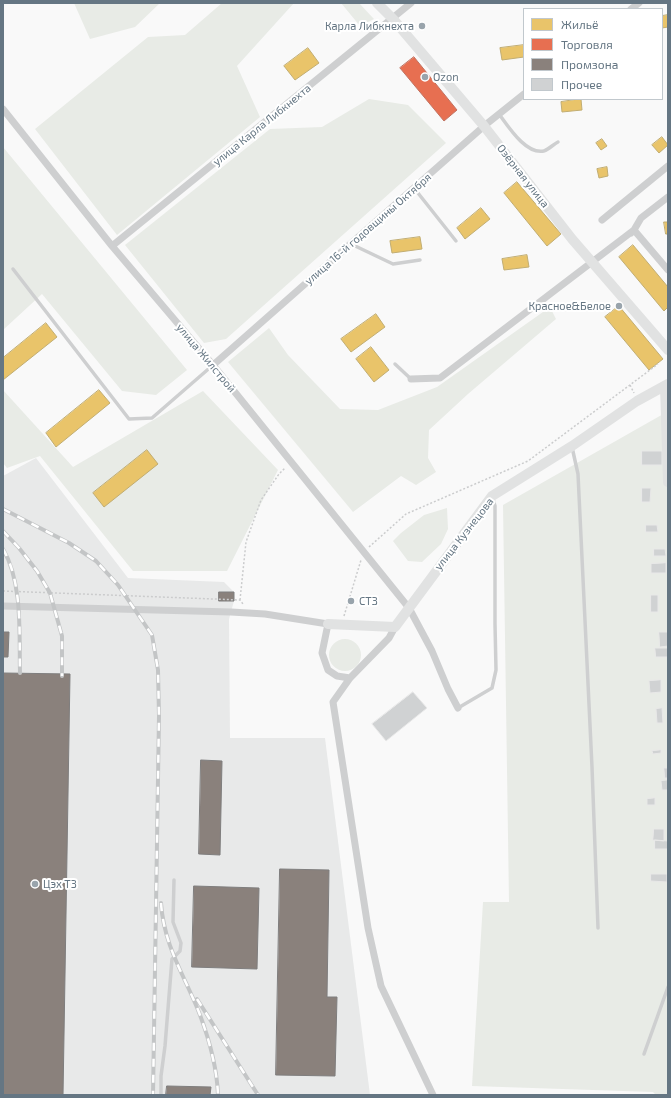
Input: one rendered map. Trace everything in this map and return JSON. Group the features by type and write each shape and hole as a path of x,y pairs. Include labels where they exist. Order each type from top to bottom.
{"street":[{"name":"Озёрная улица","path":"377,3 393,19 484,126 572,238 668,350"},
{"name":"улица Карла Либкнехта","path":"112,246 411,3"},
{"name":"улица 16-й годовщины Октября","path":"213,365 484,126 523,95"},
{"name":"улица Жилстрой","path":"3,108 112,246 213,365 409,608 432,652 458,708"},
{"path":"602,220 668,166"},
{"path":"593,262 634,230 641,218 668,197"},
{"path":"634,230 668,270"},
{"path":"666,385 665,405 668,482"},
{"name":"улица Кузнецова","path":"395,627 492,496 572,446 637,401 666,385"},
{"path":"3,606 231,612 265,614 328,624 395,627 389,638 350,678 333,702 368,928 381,986 432,1095"},
{"path":"328,624 322,653 328,670 337,676 350,678"}],"lane":[{"path":"499,114 520,141 533,150 544,150 558,142"},
{"path":"414,188 456,241"},
{"path":"351,244 393,264 420,260"},
{"path":"395,364 411,379 440,378 593,262"},
{"path":"13,269 129,418 152,418 213,365"},
{"path":"572,446 578,474 598,928"},
{"path":"458,708 492,688 496,670 495,506 492,496"},
{"path":"161,1095 161,1076 165,1046 171,965 173,956 180,951 181,943 173,922 174,880"},
{"path":"644,1054 668,987"}],"path":[{"path":"343,617 364,552 406,514 528,461 658,364"},
{"path":"245,607 240,600 246,542 261,500 279,474 292,462"},
{"path":"3,591 240,600"}],"shaded area":[{"path":"74,3 160,3 135,27 90,39"},
{"path":"222,3 294,3 237,66 260,117 117,235 35,129 148,37 185,35"},
{"path":"341,3 359,3 374,19 360,26"},
{"path":"369,99 408,105 446,143 226,339 204,343 125,245 270,129 322,127"},
{"path":"3,147 187,370 156,395 122,391 42,294 3,330"},
{"path":"550,307 556,319 468,394 429,430 428,458 436,472 416,485 401,476 353,512 228,362 269,328 288,355 340,409 378,410 437,387"},
{"path":"3,390 73,467 203,391 278,470 227,571 133,571 40,456 7,468 3,463"},
{"path":"665,413 668,459 668,1095 656,1095 653,1092 472,1086 483,902 509,902 503,505"},
{"path":"36,458 128,578 224,582 234,592 234,601 229,619 230,738 325,738 370,1095 3,1095 3,476"},
{"path":"447,508 448,529 441,544 422,562 408,561 393,541 424,515"},
{"path":"342,639 348,639 357,643 361,655 357,667 348,671 342,671 333,667 329,658 329,652 333,643"}],"building: Жильё":[{"path":"668,15 668,27 663,28 663,16"},
{"path":"523,45 523,57 502,60 500,48"},
{"path":"308,48 319,63 295,80 284,66"},
{"path":"581,100 582,110 562,112 561,102"},
{"path":"662,137 668,145 659,153 652,145"},
{"path":"602,139 607,146 601,150 596,143"},
{"path":"607,167 608,176 599,178 597,169"},
{"path":"517,182 561,234 547,246 504,193"},
{"path":"481,208 490,219 465,239 457,228"},
{"path":"664,222 668,222 668,234 666,234"},
{"path":"420,237 422,249 392,253 390,241"},
{"path":"633,245 668,287 668,307 664,311 619,257"},
{"path":"527,255 529,267 504,270 502,259"},
{"path":"619,306 663,359 649,370 605,317"},
{"path":"376,314 385,327 351,352 341,339"},
{"path":"46,323 57,337 3,380 3,358"},
{"path":"371,347 389,370 374,382 356,359"},
{"path":"99,390 110,403 56,447 46,433"},
{"path":"147,450 158,464 104,507 93,493"}],"building: Торговля":[{"path":"414,57 457,110 444,121 400,68"}],"building: Промзона":[{"path":"219,592 234,592 234,601 219,601"},
{"path":"3,632 9,632 8,657 3,657"},
{"name":"Цэх Т3","path":"3,673 70,674 63,1095 3,1095"},
{"path":"201,760 222,761 220,855 199,854"},
{"path":"280,869 329,870 327,997 337,997 335,1076 276,1075"},
{"path":"194,886 259,888 257,969 192,967"},
{"path":"167,1086 211,1087 210,1095 166,1095"}],"building: Прочее":[{"path":"642,451 662,451 662,465 642,465"},
{"path":"642,488 651,488 650,502 642,502"},
{"path":"646,525 657,525 658,532 646,532"},
{"path":"654,549 665,549 666,556 654,556"},
{"path":"666,563 666,573 651,573 651,564"},
{"path":"651,595 658,595 658,612 651,612"},
{"path":"659,632 668,632 668,646 660,647"},
{"path":"655,648 668,648 668,657 656,657"},
{"path":"661,680 661,692 650,693 649,681"},
{"path":"413,692 427,708 386,741 372,724"},
{"path":"662,708 663,723 657,723 656,709"},
{"path":"661,750 661,753 653,754 652,751"},
{"path":"664,768 668,768 668,778 665,778"},
{"path":"668,780 668,790 662,790 661,781"},
{"path":"655,798 655,805 647,805 647,799"},
{"path":"654,829 664,829 664,841 653,840"},
{"path":"655,840 668,841 668,849 655,849"},
{"path":"651,874 667,874 667,882 651,881"}],"railway":[{"path":"3,509 69,543 96,561 118,585 152,635 158,670 159,716 153,1095"},
{"path":"3,531 37,571 50,593 62,636 62,676"},
{"path":"3,549 14,577 17,593 19,609 20,673"},
{"path":"161,903 166,934 176,961 200,1015 212,1054 218,1095"},
{"path":"197,999 258,1095"}],"place":[{"name":"Карла Либкнехта","path":"422,26"},
{"name":"Ozon","path":"425,77"},
{"name":"Красное&Белое","path":"619,306"},
{"name":"СТЗ","path":"351,601"},
{"name":"Цэх Т3","path":"35,884"}]}
